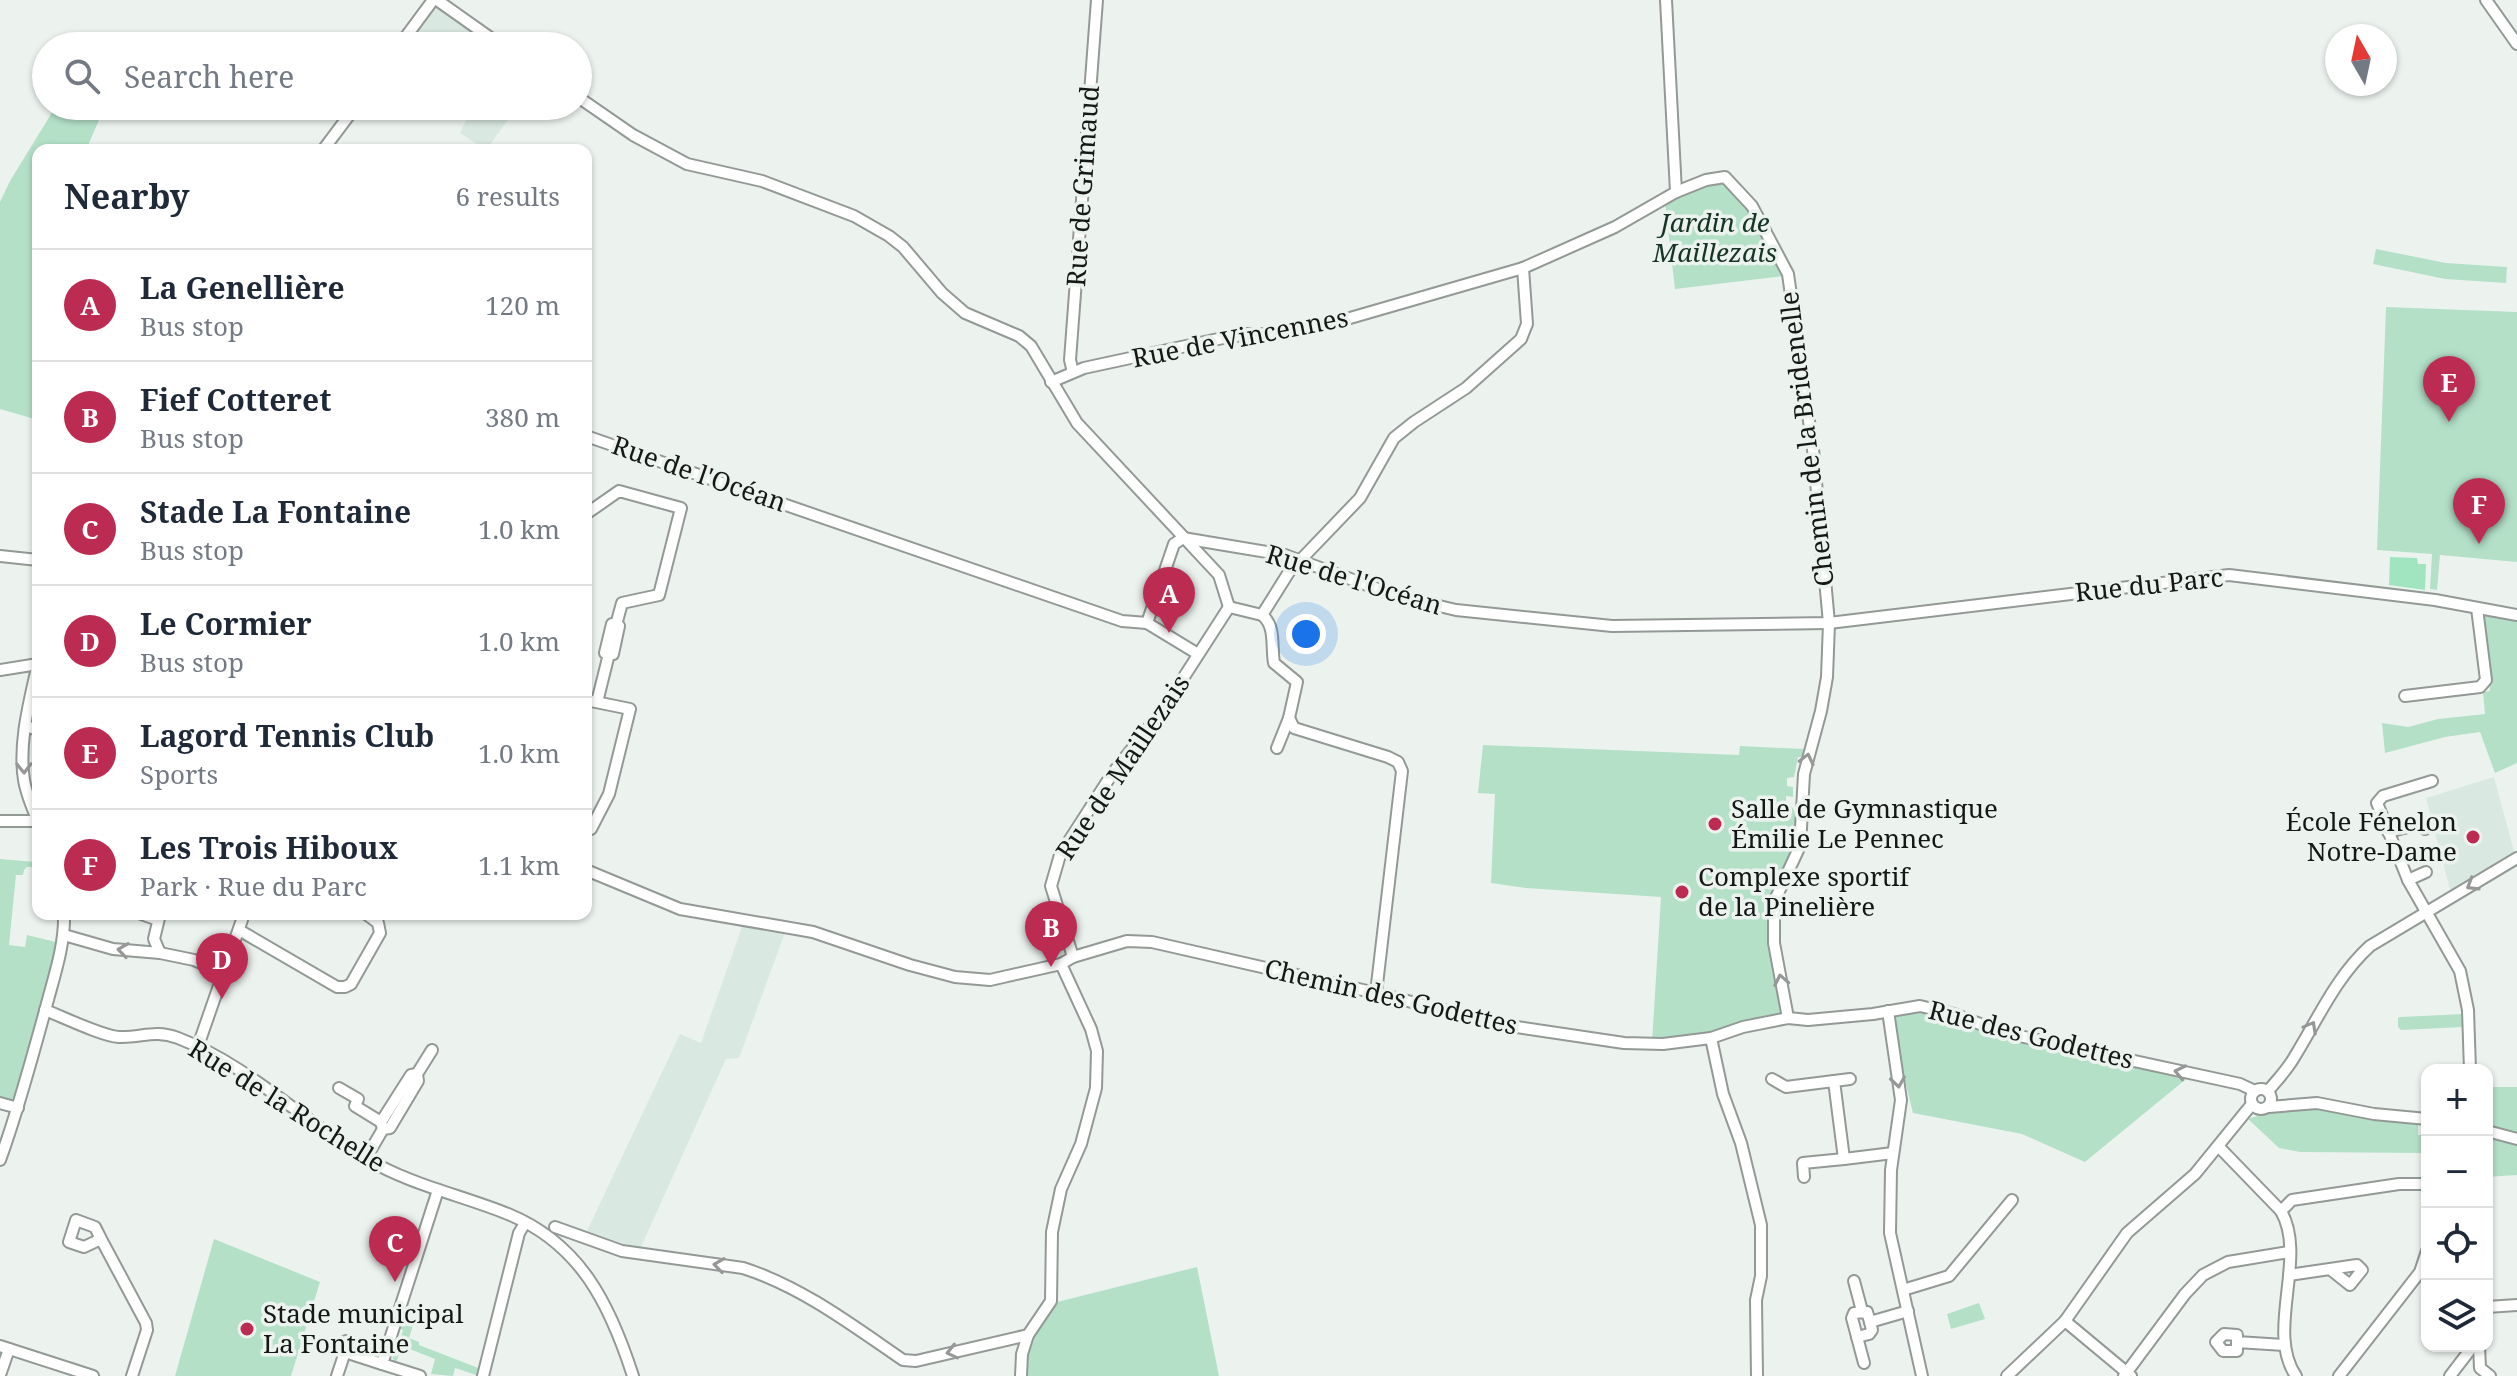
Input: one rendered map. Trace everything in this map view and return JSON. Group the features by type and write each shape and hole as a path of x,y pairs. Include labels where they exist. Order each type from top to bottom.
{"street":[{"path":"410,32 435,0 482,32"},
{"name":"Rue de Grimaud","path":"1073,372 1070,360 1097,0"},
{"path":"1262,615 1289,572 1360,498 1388,446 1403,429 1466,388 1521,339 1527,324 1523,268 1615,227 1676,192 1666,0"},
{"path":"2486,0 2517,44"},
{"path":"592,107 633,135 687,164 762,181 854,216 903,247 951,302 972,317 1019,336 1031,346 1077,423 1219,575 1229,607 1262,615 1269,621 1274,663 1297,682 1289,718 1277,748"},
{"path":"328,144 346,120"},
{"name":"Chemin de la Bridenelle","path":"1676,192 1706,180 1725,177 1752,206 1764,225 1788,274 1813,449 1829,641 1821,711 1804,774 1800,846 1774,902 1774,943 1788,1018"},
{"name":"Rue de Vincennes","path":"1051,382 1073,372 1223,338 1312,329 1523,268"},
{"name":"Rue de l'Océan","path":"592,438 1122,621 1147,623"},
{"path":"592,510 619,491 681,508 659,595 622,603 616,625 612,624 605,653 609,654 592,698"},
{"path":"669,505 678,521"},
{"path":"1183,538 1174,544 1147,623 1198,654"},
{"name":"Rue de l'Océan","path":"1183,538 1301,559 1397,596 1456,610 1612,626 1829,623"},
{"path":"0,556 32,559"},
{"name":"Rue du Parc","path":"1829,623 2229,575 2435,600 2517,615"},
{"name":"Rue de Maillezais","path":"1073,957 1051,886 1060,855 1112,774 1162,711 1229,607"},
{"path":"2405,696 2484,684 2477,608"},
{"path":"0,670 32,665"},
{"path":"32,695 26,726 24,782 32,804"},
{"path":"592,701 630,709 609,794 592,827"},
{"path":"1289,718 1294,728 1388,757 1398,762 1402,771 1376,993"},
{"path":"26,726 32,728"},
{"path":"2432,781 2379,799 2377,803 2408,880 2456,960 2463,978 2468,1010 2470,1064"},
{"path":"0,821 32,821"},
{"path":"2388,832 2424,823 2425,829"},
{"path":"2255,1091 2251,1098 2254,1106 2263,1110 2334,987 2370,946 2517,858"},
{"path":"592,872 680,909 813,932 955,977 990,980 1061,964 1073,957"},
{"path":"2408,880 2426,872"},
{"path":"0,1160 45,1010 64,935 64,920"},
{"path":"158,920 154,939 160,953"},
{"path":"198,1046 226,974 242,920"},
{"path":"239,930 337,987 345,987 351,984 380,933 374,920"},
{"path":"64,935 113,949 194,960 226,974"},
{"name":"Chemin des Godettes","path":"1073,957 1127,941 1152,942 1503,1025 1624,1043 1663,1044 1711,1038"},
{"path":"1021,1376 1022,1354 1028,1335 1051,1301 1052,1232 1061,1189 1081,1144 1096,1088 1097,1051 1091,1029 1061,964"},
{"name":"Rue des Godettes","path":"1711,1038 1743,1027 1788,1018 1808,1020 1920,1006 1954,1014 2001,1032 2240,1084 2269,1099"},
{"name":"Rue de la Rochelle","path":"45,1010 117,1037 157,1032 198,1046 366,1158 400,1176 525,1223 568,1254 597,1289 618,1330 633,1376"},
{"path":"1888,1011 1901,1100 1893,1153 1890,1233 1922,1376"},
{"path":"1711,1038 1723,1094 1741,1143 1761,1225 1761,1276 1756,1300 1757,1376"},
{"path":"339,1088 358,1099 355,1106 382,1126 390,1128 432,1050"},
{"path":"1772,1079 1786,1087 1850,1079"},
{"path":"1834,1081 1844,1159"},
{"path":"2269,1099 2291,1104 2317,1103 2421,1120"},
{"path":"0,1103 18,1108"},
{"path":"2007,1376 2065,1321 2127,1233 2195,1174 2254,1106"},
{"path":"366,1158 382,1126"},
{"path":"2493,1133 2516,1139"},
{"path":"2219,1147 2281,1211 2286,1222 2289,1275 2284,1345 2296,1376"},
{"path":"1804,1177 1803,1163 1893,1153"},
{"path":"2264,1193 2292,1200 2399,1184 2421,1184"},
{"path":"382,1364 438,1190"},
{"path":"1903,1290 1949,1276 2012,1200"},
{"path":"2281,1211 2292,1200"},
{"path":"483,1376 519,1233 525,1223"},
{"path":"555,1227 622,1251 743,1268 762,1274 822,1305 903,1360 916,1361 1028,1335"},
{"path":"101,1239 147,1326 132,1376"},
{"path":"2065,1321 2128,1375 2185,1294 2203,1275 2228,1262 2289,1252"},
{"path":"2289,1275 2330,1269"},
{"path":"2339,1376 2421,1279"},
{"path":"1854,1281 1862,1311"},
{"path":"2493,1307 2517,1305"},
{"path":"1870,1322 1908,1311"},
{"path":"1857,1337 1872,1330 1867,1312 1854,1313 1852,1318 1857,1337 1864,1363"},
{"path":"2237,1342 2284,1345"},
{"path":"337,1376 346,1347 382,1364 420,1376"},
{"path":"0,1375 4,1348 93,1376"},
{"path":"2452,1373 2468,1352"},
{"path":"2479,1352 2480,1368 2490,1376"},
{"path":"2452,1373 2480,1368"}],"shaded area":[{"path":"436,7 473,32 417,32"},
{"path":"466,120 508,120 490,144 477,144 460,133"},
{"path":"2390,557 2417,558 2418,564 2426,564 2425,590 2389,585"},
{"name":"École Fénelon Notre-Dame","path":"2494,777 2516,859 2452,897 2426,798"},
{"path":"743,924 786,930 739,1058 726,1059 640,1249 587,1231 680,1034 701,1043"}],"green space":[{"path":"47,120 99,120 89,144 33,144"},
{"path":"32,145 32,418 0,409 0,202"},
{"name":"Jardin de Maillezais","path":"1716,182 1729,188 1750,209 1785,276 1675,289 1665,203 1687,189"},
{"path":"2376,249 2446,263 2507,267 2506,283 2445,279 2373,264"},
{"path":"2386,307 2517,312 2517,562 2440,555 2437,590 2430,589 2432,554 2377,550"},
{"path":"2484,612 2517,618 2517,763 2495,773 2480,732 2445,737 2385,753 2382,723 2408,727 2438,719 2485,714 2483,692 2490,691 2481,620"},
{"name":"Complexe sportif de la Pinelière","path":"1483,745 1739,755 1740,746 1804,749 1802,757 1798,757 1794,777 1787,778 1787,786 1793,787 1793,797 1786,796 1786,801 1793,808 1797,826 1793,847 1783,876 1769,875 1768,879 1772,880 1771,922 1786,1016 1710,1035 1652,1042 1661,897 1491,883 1495,794 1478,793"},
{"path":"0,859 32,862 32,867 27,867 23,875 16,875 9,945 25,947 27,935 60,943 15,1100 0,1096"},
{"path":"1920,1006 2001,1032 2191,1075 2085,1162 2022,1134 1913,1113 1888,1011"},
{"path":"2463,1014 2463,1027 2401,1030 2398,1027 2400,1017"},
{"path":"2493,1087 2517,1087 2517,1136 2493,1129"},
{"path":"2319,1107 2395,1122 2418,1122 2421,1153 2300,1152 2279,1148 2248,1119 2275,1110"},
{"path":"2493,1137 2517,1146 2517,1175 2493,1177"},
{"name":"Stade municipal La Fontaine","path":"214,1239 320,1282 291,1376 175,1376"},
{"path":"1197,1267 1219,1376 1021,1376 1031,1335 1042,1317 1057,1302"},
{"path":"1979,1303 1985,1319 1951,1329 1947,1314"},
{"path":"402,1321 413,1325 409,1338 419,1342 419,1345 481,1369 479,1376 455,1368 453,1376 431,1374 435,1359 402,1346 394,1362 391,1350 397,1351 398,1344 394,1343 396,1337 401,1337 403,1330 399,1328"}],"place":[{"name":"Lagord Tennis Club","path":"2449,422"},
{"name":"Les Trois Hiboux","path":"2479,544"},
{"name":"La Genellière","path":"1169,633"},
{"name":"Salle de Gymnastique Émilie Le Pennec","path":"1715,824"},
{"name":"École Fénelon Notre-Dame","path":"2473,837"},
{"name":"Complexe sportif de la Pinelière","path":"1682,892"},
{"name":"Fief Cotteret","path":"1051,967"},
{"name":"Le Cormier","path":"222,999"},
{"name":"Stade La Fontaine","path":"395,1282"},
{"name":"Stade municipal La Fontaine","path":"247,1329"}]}
